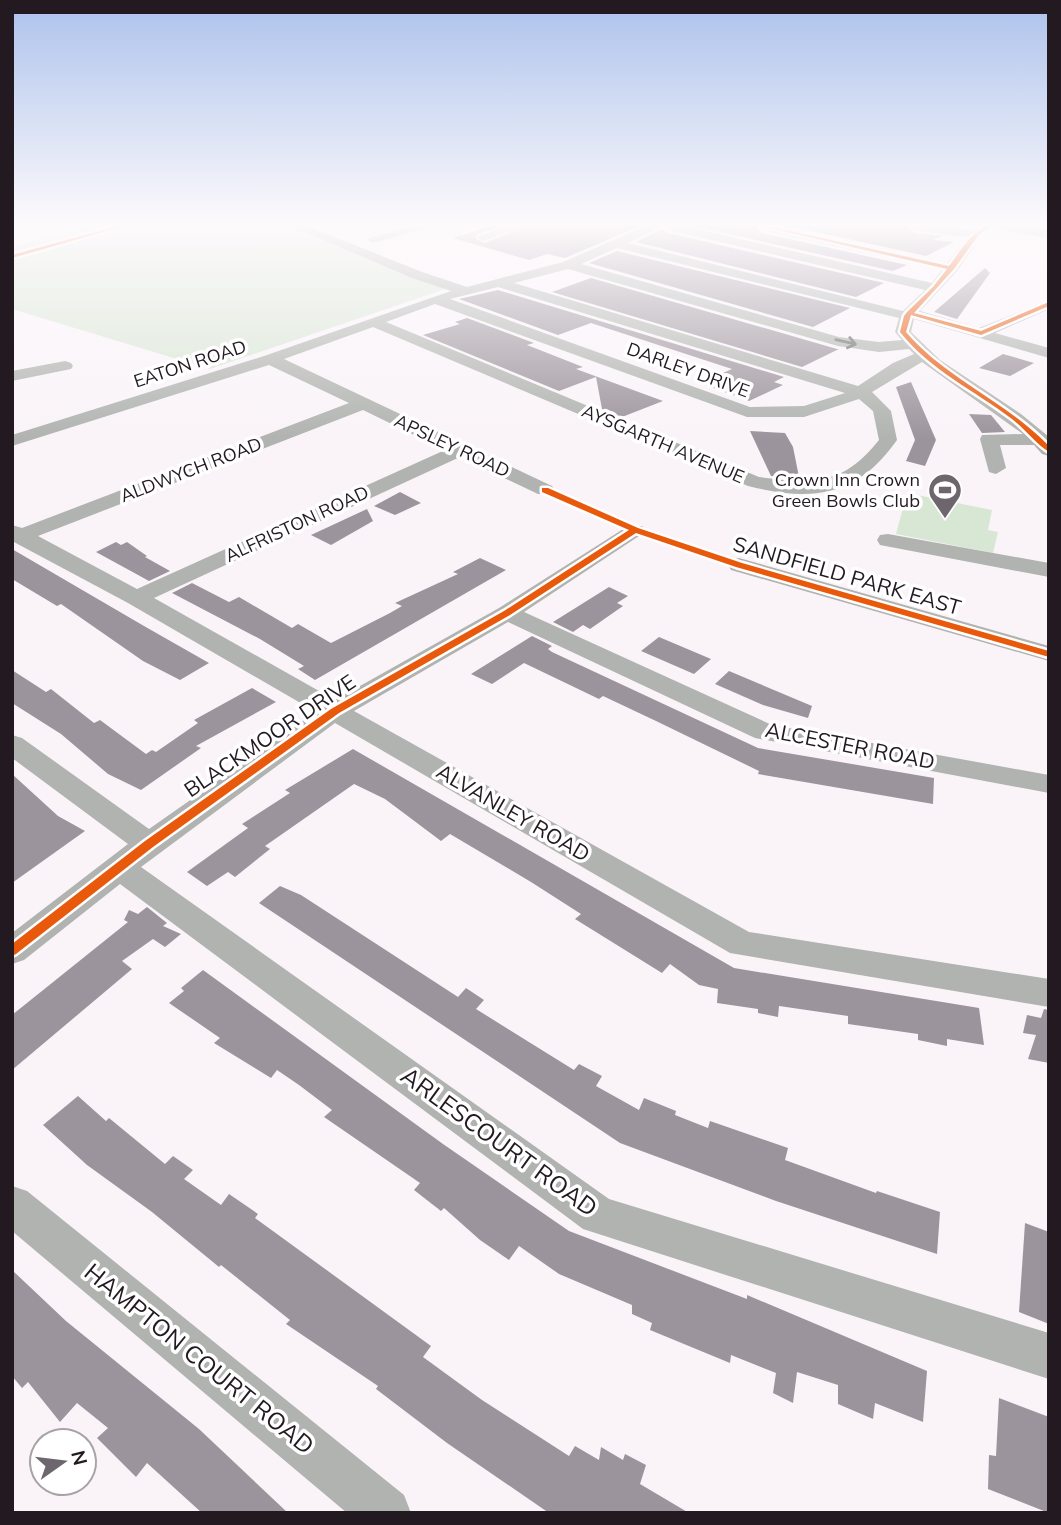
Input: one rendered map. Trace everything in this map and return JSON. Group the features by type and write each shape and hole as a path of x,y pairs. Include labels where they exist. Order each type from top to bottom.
{"street":[{"name":"EATON ROAD","path":"12,441 270,359 441,297"},
{"path":"546,297 859,392"},
{"path":"682,297 838,341 878,346 912,344"},
{"path":"838,297 1049,353"},
{"path":"925,297 908,314 903,332 912,344 1003,410 1045,445"},
{"name":"DARLEY DRIVE","path":"435,299 747,412 781,416 821,407 859,392 907,360 925,356"},
{"path":"981,333 1049,304"},
{"name":"AYSGARTH AVENUE","path":"373,322 755,482 796,488 844,484 874,460 888,440 884,412 877,401 859,392"},
{"name":"APSLEY ROAD","path":"270,359 458,451 545,490"},
{"path":"12,376 65,366"},
{"name":"ALDWYCH ROAD","path":"16,533 363,404"},
{"path":"996,468 989,439 1045,445"},
{"name":"ALFRISTON ROAD","path":"136,597 458,451"},
{"name":"BLACKMOOR DRIVE","path":"12,951 134,855 335,711 508,613 635,530"},
{"name":"ALVANLEY ROAD","path":"16,533 136,597 742,944 1049,993"},
{"path":"888,540 1049,570"},
{"name":"SANDFIELD PARK EAST","path":"739,565 1049,654"},
{"name":"ALCESTER ROAD","path":"508,613 765,732 1049,784"},
{"name":"ARLESCOURT ROAD","path":"12,744 134,855 598,1215 1049,1356"},
{"name":"HAMPTON COURT ROAD","path":"12,1205 386,1513"}],"green space":[{"path":"12,297 421,297 210,369 12,309"},
{"name":"Crown Inn Crown Green Bowls Club","path":"907,493 992,510 988,530 998,532 993,553 896,534"}],"building":[{"path":"522,297 784,377 774,382 783,385 749,401 700,383 732,369 591,323 558,335 459,299"},
{"path":"569,297 657,297 839,349 802,367"},
{"path":"709,297 806,297 850,308 813,327"},
{"path":"951,297 973,297 957,319 934,312"},
{"path":"467,318 534,343 527,345 583,367 576,369 663,401 622,417 602,409 596,377 559,391 423,335 460,324 455,322"},
{"path":"1003,354 1034,363 1010,376 979,368"},
{"path":"911,382 936,440 925,466 906,461 915,440 896,387"},
{"path":"969,414 991,415 1005,432 982,433"},
{"path":"750,431 785,433 793,447 799,477 771,476"},
{"path":"400,492 421,503 395,515 374,506"},
{"path":"367,509 373,521 331,545 311,535"},
{"path":"116,542 121,545 127,542 147,556 145,557 170,571 149,581 96,552"},
{"path":"12,549 209,663 180,680 143,661 61,604 57,606 12,579"},
{"path":"480,558 506,570 315,680 298,669 304,666 260,639 172,593 192,583 229,602 239,597 292,628 298,624 331,643 390,613 402,606 395,603 458,574 453,572"},
{"path":"609,587 628,596 617,603 623,606 590,629 583,625 573,632 553,622"},
{"path":"532,636 552,646 548,649 552,652 758,748 934,778 933,804 758,774 759,771 656,721 603,696 599,699 524,663 492,684 471,674"},
{"path":"659,637 711,659 694,674 641,651"},
{"path":"12,670 46,692 51,689 94,723 100,720 146,754 152,750 156,752 198,723 194,720 252,688 276,702 196,746 201,748 141,790 108,774 61,734 12,703"},
{"path":"729,671 812,706 808,718 763,705 715,684"},
{"path":"353,749 734,968 979,1008 984,1045 947,1039 947,1046 918,1040 918,1034 848,1024 848,1016 779,1006 778,1017 758,1013 758,1009 717,1003 718,989 699,985 670,964 662,973 575,919 581,914 531,882 450,834 441,841 385,799 354,784 265,846 270,849 235,877 228,872 207,886 187,872 248,828 242,824 290,793 285,790"},
{"path":"12,774 58,816 85,831 12,883"},
{"path":"280,886 301,895 458,997 466,988 484,1000 476,1009 574,1070 579,1064 602,1076 596,1086 639,1110 644,1098 676,1111 675,1115 708,1128 710,1121 788,1148 785,1160 876,1193 877,1191 940,1212 937,1254 776,1201 620,1143 259,903"},
{"path":"147,907 167,923 163,926 181,934 165,947 153,939 122,961 132,969 12,1070 12,1015 128,922 124,920 129,910 138,914"},
{"path":"203,970 443,1144 569,1231 747,1299 747,1295 927,1371 923,1422 875,1403 873,1419 838,1404 838,1385 797,1372 793,1403 773,1393 776,1373 731,1355 730,1363 650,1330 652,1323 632,1314 632,1305 559,1274 519,1246 509,1260 480,1240 444,1208 441,1211 414,1190 420,1183 324,1117 332,1110 299,1085 277,1070 271,1078 214,1043 220,1038 169,1003 184,991 181,988"},
{"path":"1044,1009 1049,1010 1049,1063 1028,1059 1036,1035 1023,1033 1027,1015 1041,1018"},
{"path":"78,1096 106,1121 109,1118 165,1164 173,1156 193,1170 184,1179 221,1205 229,1194 258,1214 255,1218 431,1346 423,1357 482,1400 569,1456 575,1446 599,1460 601,1447 623,1460 625,1454 646,1465 640,1484 689,1513 549,1513 447,1443 376,1389 378,1386 286,1324 290,1320 87,1165 43,1125"},
{"path":"1025,1223 1049,1232 1049,1324 1019,1312"},
{"path":"12,1270 66,1321 199,1429 288,1513 202,1513 147,1463 136,1477 98,1439 108,1428 77,1403 60,1422 28,1382 22,1388 12,1376"},
{"path":"999,1398 1049,1417 1049,1513 988,1489 989,1455 996,1456"}],"cycle path":[{"path":"926,297 907,316 903,332 934,364 1014,418 1049,450"},
{"path":"909,313 981,333 1049,304"},
{"path":"545,490 635,530 739,565 1049,654"},
{"path":"12,951 149,844 335,711 507,613 635,530"}],"place":[{"name":"Crown Inn Crown Green Bowls Club","path":"945,520"}]}
